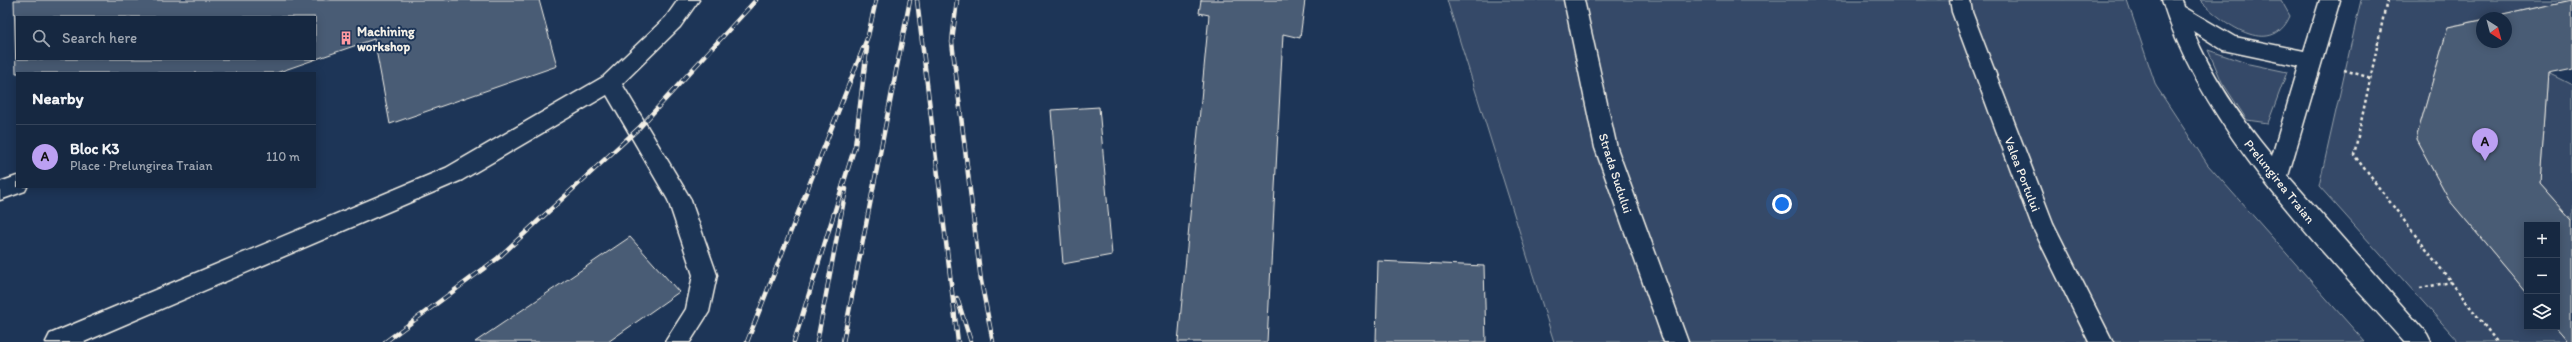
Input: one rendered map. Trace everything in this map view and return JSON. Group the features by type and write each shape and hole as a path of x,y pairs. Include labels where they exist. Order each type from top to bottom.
{"street":[{"path":"58,342 454,174 610,83 672,22 689,0"},
{"name":"Strada Sudului","path":"1574,0 1606,148 1676,342"},
{"name":"Valea Portului","path":"1960,0 1962,12 2042,224 2101,342"},
{"path":"2276,178 2330,0"},
{"path":"2173,5 2230,44 2312,61"},
{"name":"Prelungirea Traian","path":"2173,5 2199,68 2230,119 2276,178 2330,243 2419,342"},
{"path":"610,83 639,128 679,198 705,275 697,312 677,342"},
{"path":"0,192 16,185"}],"path":[{"path":"2387,0 2354,155 2497,342"},
{"path":"2417,288 2451,282"}],"shaded area":[{"path":"1447,0 2127,0 2156,86 2208,165 2365,342 1554,342"},
{"path":"2200,0 2281,0 2290,16 2282,29 2271,35 2259,36 2246,33 2233,26 2220,18"},
{"path":"2361,0 2572,0 2512,13 2476,12 2476,21 2448,27 2416,139 2449,200 2524,289 2524,330 2558,330 2568,342 2459,342 2319,186"},
{"path":"2208,50 2249,64 2287,72 2268,123 2247,120 2222,82"},
{"path":"2548,73 2572,85 2572,219 2540,183"}],"building":[{"path":"14,0 539,0 557,66 390,124 374,39 316,59 316,16 16,16 16,60 313,60 279,72 16,73"},
{"path":"1201,0 1305,0 1300,38 1283,34 1267,342 1178,342 1209,15 1199,13"},
{"path":"2572,0 2572,68 2548,73 2540,183 2572,219 2572,342 2568,342 2558,330 2560,330 2560,222 2524,222 2524,289 2449,200 2416,139 2448,27 2476,21 2476,48 2512,48 2512,13"},
{"path":"1099,107 1112,255 1063,264 1051,110"},
{"path":"630,237 679,292 608,342 475,342"},
{"path":"1378,261 1484,266 1486,342 1376,342"}],"railway":[{"path":"385,342 498,258 639,128 756,0"},
{"path":"747,342 868,36 876,0"},
{"path":"843,342 910,0"},
{"path":"917,0 958,342"},
{"path":"957,0 952,42 981,281 993,342"},
{"path":"794,342 855,146 867,48"},
{"path":"817,342 846,189"},
{"path":"957,298 971,342"}],"place":[{"name":"Machining workshop","path":"346,38"},
{"name":"Bloc K3","path":"2485,161"}]}
